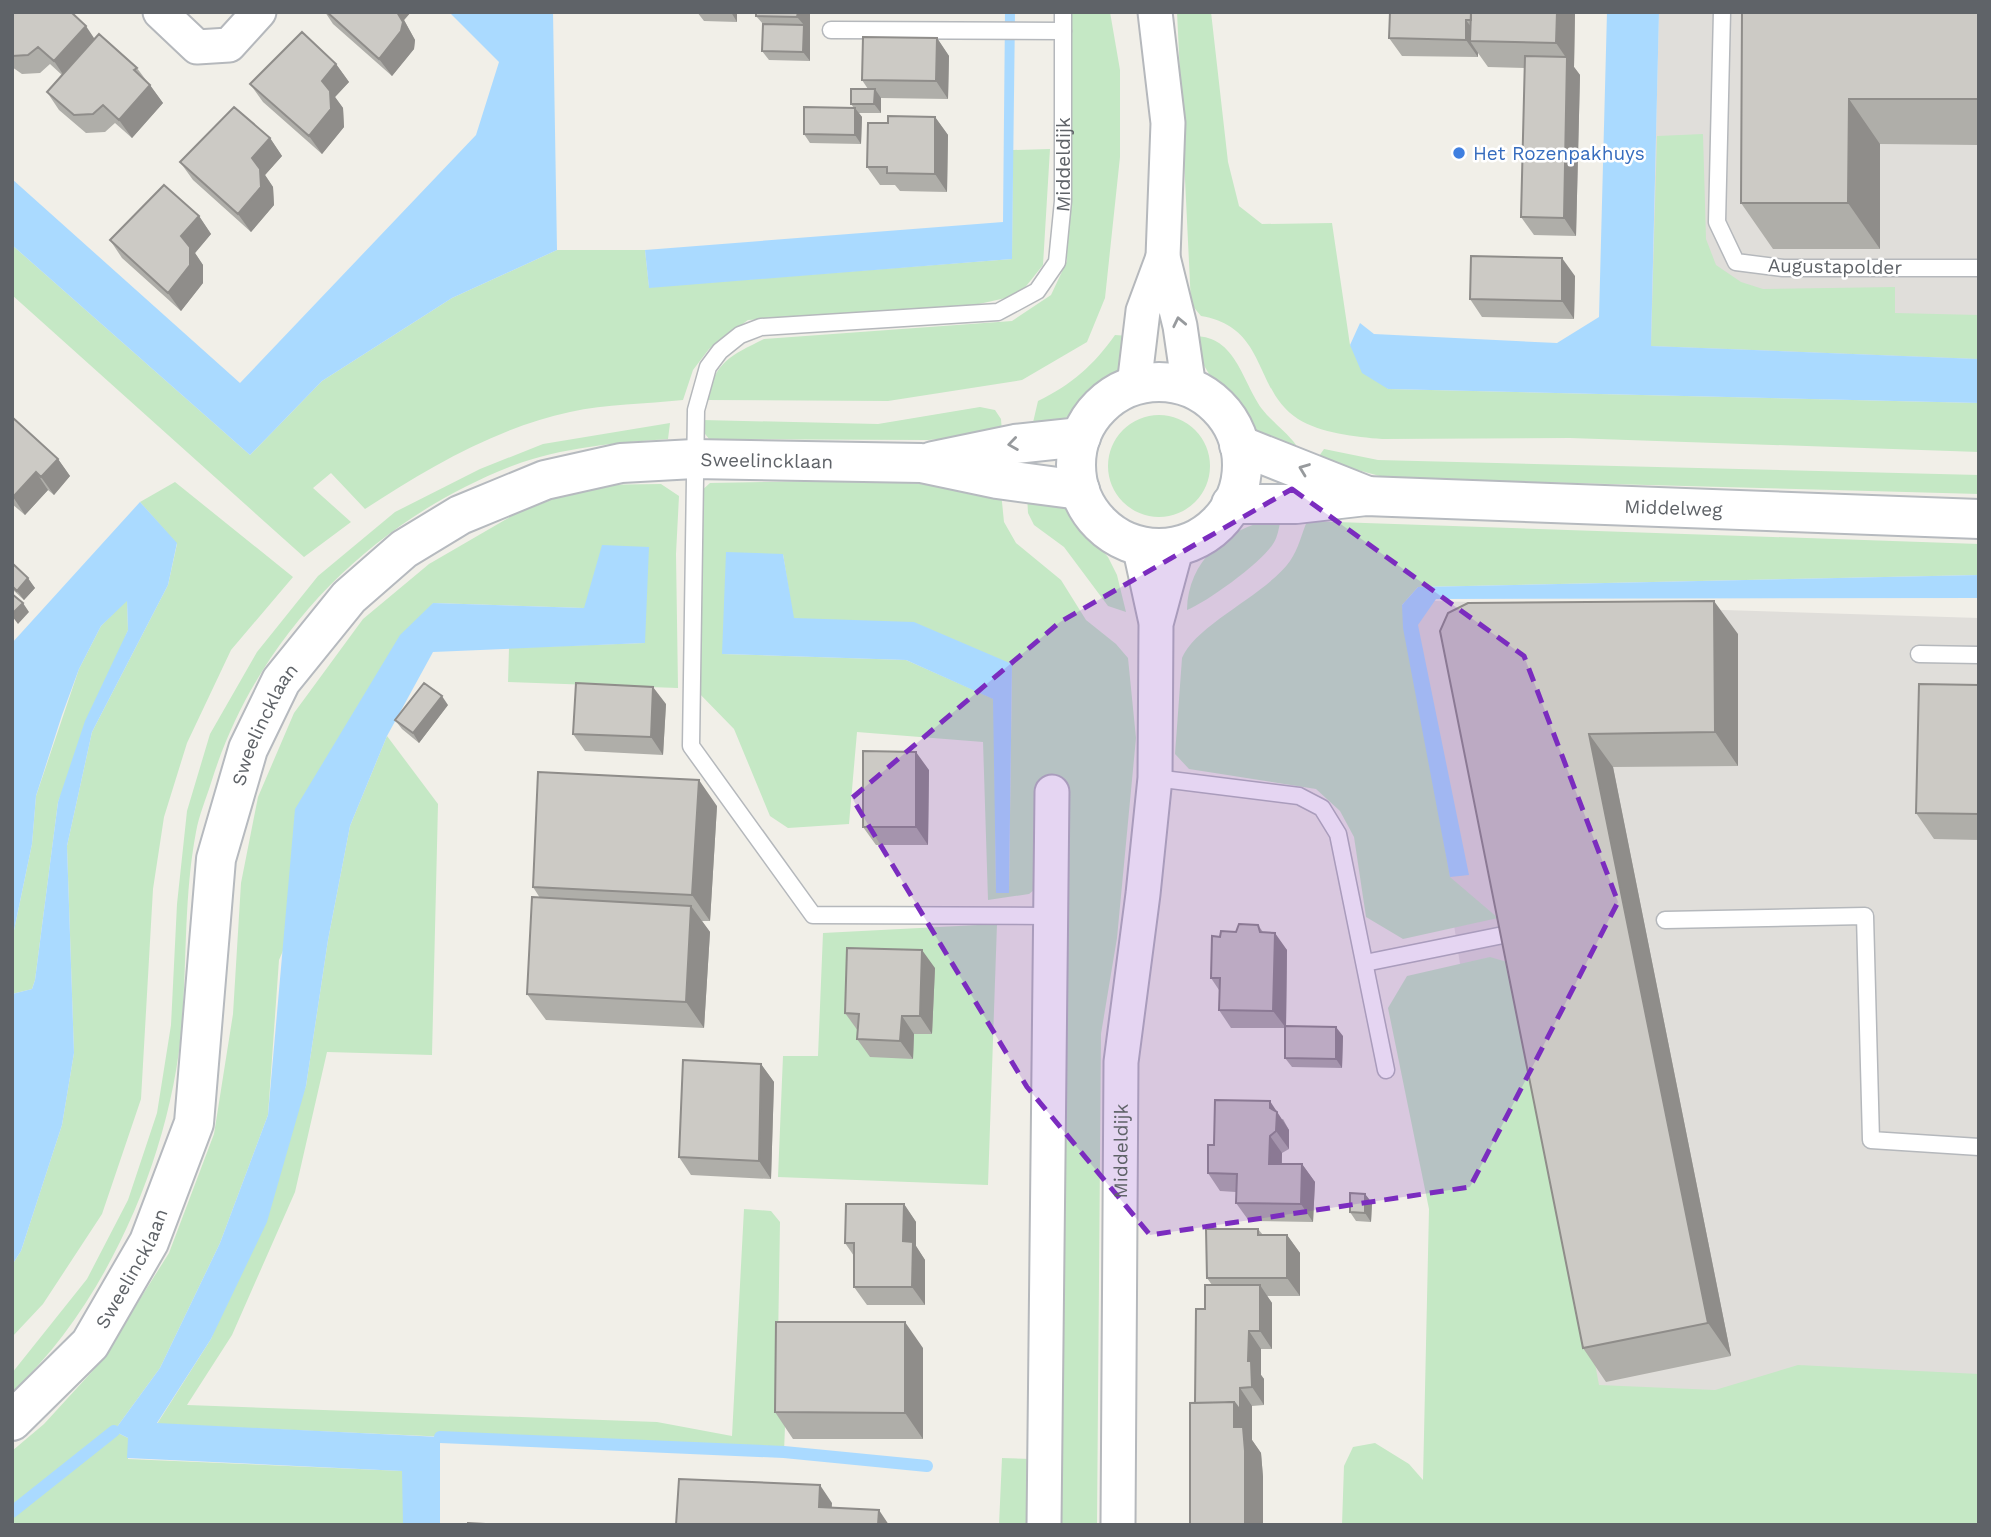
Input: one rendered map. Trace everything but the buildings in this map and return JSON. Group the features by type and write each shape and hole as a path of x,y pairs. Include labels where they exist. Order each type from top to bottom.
{"main road":[{"path":"1161,382 1189,388 1221,410 1239,445 1241,475 1231,504 1213,528 1177,546 1139,545 1107,530 1090,512 1080,490 1076,463 1081,437 1101,405 1134,386 1161,382"},
{"name":"Sweelincklaan","path":"921,463 997,447 1081,437"},
{"name":"Middelweg","path":"1239,445 1366,496"},
{"name":"Sweelincklaan","path":"12,1421 90,1344 149,1242 194,1123 216,859 248,750 281,681 348,597 404,549 460,515 545,480 621,463 694,459 921,463 998,479 1080,490"},
{"name":"Middelweg","path":"1231,504 1296,504 1366,496 1979,519"}],"street":[{"path":"160,12 197,47 229,45 259,12"},
{"path":"1155,12 1168,123 1163,257 1180,326 1189,388"},
{"path":"1134,386 1143,311 1163,257"},
{"name":"Middeldijk","path":"1118,1525 1121,1062 1155,778 1156,624 1139,545"},
{"name":"Middeldijk","path":"1156,624 1177,546"},
{"path":"1045,1525 1052,792"}],"lane":[{"name":"Middeldijk","path":"694,459 696,410 708,367 720,351 740,335 761,327 998,312 1037,291 1057,262 1063,201 1063,12"},
{"name":"Augustapolder","path":"1722,12 1717,222 1736,261 1783,268 1979,268"},
{"path":"831,30 1063,31"},
{"path":"694,459 691,746 813,915 1050,916"},
{"path":"1919,654 1979,655"},
{"path":"1155,778 1299,796 1322,808 1338,834 1386,1070"},
{"path":"1665,920 1865,916 1871,1140 1979,1147"},
{"path":"1365,963 1513,933"}],"highlighted area":[{"path":"1292,489 1524,656 1618,902 1470,1187 1150,1235 1027,1087 852,798 1060,622"}],"shaded area":[{"path":"1659,12 1979,12 1979,359 1651,346"},
{"path":"1404,600 1979,618 1979,1469 1536,1458"}],"green space":[{"path":"1069,12 1110,12 1120,70 1120,157 1105,298 1087,342 1022,380 888,401 706,400 714,376 726,361 764,339 1012,321 1051,295 1067,261"},
{"path":"1177,12 1211,12 1228,162 1239,206 1262,224 1332,223 1350,345 1388,389 1979,403 1979,452 1570,438 1382,439 1327,431 1307,424 1284,407 1249,346 1238,333 1223,322 1201,316 1191,304"},
{"path":"1703,134 1706,239 1716,265 1741,282 1763,289 1895,287 1895,313 1979,315 1979,359 1651,346 1657,136"},
{"path":"1050,149 1043,265 1019,295 970,306 748,320 709,349 693,370 683,400 584,409 516,428 463,451 365,509 331,473 313,488 351,522 304,557 12,295 12,245 250,455 322,381 452,298 557,250 645,250 649,287 1012,259 1013,150"},
{"path":"1115,335 1129,336 1119,374 1064,419 1031,431 1038,401 1081,373"},
{"path":"1195,336 1209,338 1229,352 1262,409 1296,445 1294,455 1253,432 1238,406 1214,382 1200,359"},
{"path":"980,407 995,410 1001,419 1002,433 928,440 709,439 702,430 702,420 878,424"},
{"path":"1159,415 1179,419 1195,430 1206,446 1210,466 1206,486 1195,502 1179,513 1159,517 1139,513 1123,502 1112,486 1108,466 1112,446 1123,430 1139,419"},
{"path":"670,423 668,439 609,444 550,454 512,466 460,489 411,518 366,552 325,590 289,633 257,680 231,730 196,832 189,879 182,1023 176,1072 165,1123 149,1173 105,1270 78,1315 46,1356 12,1392 12,1373 87,1279 128,1200 157,1113 171,1025 177,904 187,811 210,734 257,652 318,576 395,512 480,469 543,444"},
{"path":"1324,449 1378,460 1979,475 1979,494 1387,478 1317,459"},
{"path":"880,480 1001,492 1004,522 1016,543 1061,580 1086,620 1116,644 1128,658 1136,738 1117,938 1101,1034 1097,1525 1053,1525 1038,887 1029,894 988,900 983,742 857,732 849,824 788,828 770,816 734,729 695,689 700,492 710,483","holes":["783,554 793,618 1012,664 1009,893 996,892 994,699 906,660 722,654"]},
{"path":"175,482 293,577 231,650 187,743 164,817 153,889 141,1099 102,1214 43,1304 12,1337 12,1265 21,1251 62,1125 74,1053 67,846 92,732 168,585 177,544 140,502"},
{"path":"661,484 679,496 676,554 678,688 508,682 509,648 645,643 584,608 433,603 279,960 268,1115 220,1243 160,1368 114,1431 128,1438 128,1459 403,1471 403,1525 12,1525 12,1451 44,1424 99,1364 169,1253 214,1134 233,1014 241,883 258,797 294,713 363,619 429,564 515,514 589,485"},
{"path":"1027,495 1048,498 1067,510 1108,557 1117,575 1126,612 1108,606 1064,547 1034,525 1028,513"},
{"path":"1281,518 1275,541 1267,552 1220,591 1187,610 1189,591 1195,574 1204,559 1216,547 1246,528"},
{"path":"1307,521 1979,544 1979,575 1418,587 1402,605 1450,877 1498,918 1403,939 1366,917 1354,837 1340,811 1316,789 1189,769 1175,754 1182,658 1201,634 1265,585 1290,561"},
{"path":"127,599 128,630 58,802 35,980 32,989 12,994 12,940 32,844 36,796 79,669 101,626"},
{"path":"387,736 438,804 432,1055 327,1052 295,1192 232,1335 187,1405 657,1422 732,1436 744,1209 771,1211 780,1222 778,1343 788,1349 784,1452 157,1424 211,1339 306,1086 328,940 350,826"},
{"path":"997,924 988,1185 778,1177 783,1056 818,1056 823,933"},
{"path":"1490,957 1521,966 1599,1385 1715,1390 1798,1365 1979,1374 1979,1525 1342,1525 1344,1466 1353,1447 1375,1443 1409,1464 1423,1480 1429,1209 1388,1008 1407,976"},
{"path":"1002,1458 1031,1459 1031,1525 999,1525"}],"water":[{"path":"449,12 553,12 557,250 452,298 322,381 250,455 12,245 12,179 240,383 476,135 499,62"},
{"path":"1005,12 1015,12 1012,259 649,288 645,250 1003,222"},
{"path":"1607,12 1659,12 1651,346 1979,359 1979,403 1388,389 1362,373 1350,345 1360,323 1374,334 1557,343 1599,317"},
{"path":"140,502 177,543 168,585 92,732 67,846 74,1053 62,1125 21,1251 12,1265 12,994 32,989 35,980 58,802 85,721 128,630 127,601 101,626 79,669 62,715 36,796 32,844 12,940 12,643"},
{"path":"602,545 649,547 645,643 433,652 387,736 350,826 328,940 306,1086 267,1222 211,1339 157,1423 440,1437 440,1525 403,1525 402,1471 127,1458 128,1438 114,1431 160,1368 220,1243 268,1115 295,809 400,635 433,603 584,608"},
{"path":"726,552 783,554 794,618 914,622 1012,664 1009,893 996,893 993,699 906,660 722,654"},
{"path":"1979,575 1979,598 1436,599 1418,625 1469,875 1450,877 1403,628 1402,605 1418,587"}],"waterway":[{"path":"12,1512 114,1431"},
{"path":"440,1437 784,1452 927,1466"}],"place":[{"name":"Het Rozenpakhuys","path":"1459,153"}]}
